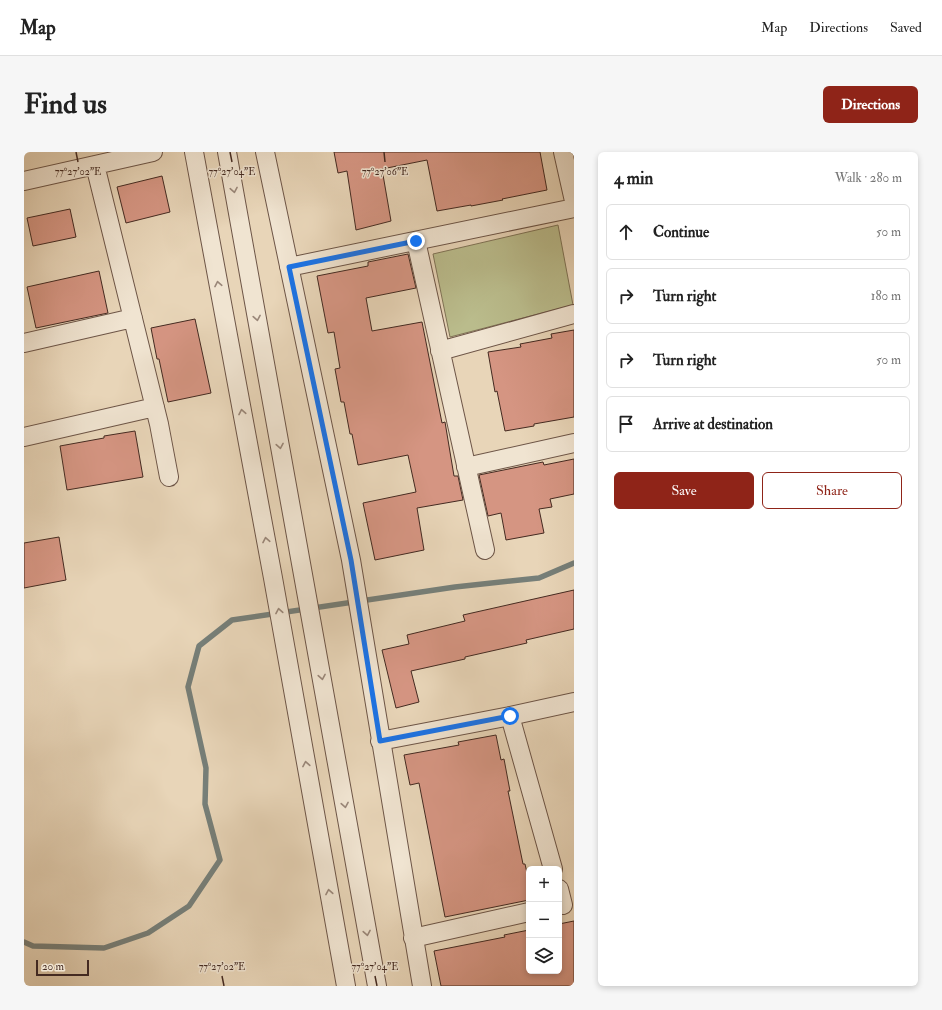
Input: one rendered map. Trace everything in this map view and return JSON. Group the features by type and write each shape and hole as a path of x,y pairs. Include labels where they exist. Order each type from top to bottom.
{"street":[{"path":"24,181 153,152"},
{"path":"194,152 273,578 346,986"},
{"path":"227,152 377,986"},
{"path":"265,152 351,560 422,986"},
{"path":"563,152 574,201"},
{"path":"95,165 155,408 169,477"},
{"path":"289,267 574,208"},
{"path":"416,241 484,550"},
{"path":"440,351 574,314"},
{"path":"24,343 133,318"},
{"path":"24,437 155,408"},
{"path":"466,467 574,442"},
{"path":"380,741 574,702"},
{"path":"510,716 552,866"},
{"path":"413,938 526,913"}],"green space":[{"path":"558,225 573,305 450,337 433,254"}],"building":[{"path":"334,152 540,152 547,190 502,199 503,200 437,211 427,160 382,169 391,221 356,230 347,171 338,173"},
{"path":"162,176 170,212 126,223 117,187"},
{"path":"70,209 76,237 33,246 27,218"},
{"path":"408,254 416,288 366,298 372,331 422,322 442,423 445,422 454,476 458,476 463,500 417,508 424,550 375,560 363,503 416,492 408,455 358,465 344,402 341,402 335,369 340,368 334,332 328,333 317,276 368,266 368,262"},
{"path":"99,271 108,313 36,328 27,287"},
{"path":"195,319 211,393 168,402 151,328"},
{"path":"574,330 574,417 505,431 497,391 495,392 488,352 521,347 520,344 552,338 551,334"},
{"path":"135,431 143,477 67,490 60,446"},
{"path":"574,459 574,494 550,499 552,507 539,509 544,533 506,540 501,513 488,516 479,475 543,462 544,465"},
{"path":"59,537 66,580 24,588 24,543"},
{"path":"574,590 574,629 526,640 527,643 465,657 465,659 411,671 419,702 396,708 382,650 409,644 407,635 465,621 463,615"},
{"path":"496,735 501,760 504,759 510,791 508,791 523,864 525,864 526,868 526,901 445,917 419,783 410,785 404,755 459,745 458,742"},
{"path":"574,921 574,986 441,986 434,951 505,937 504,935 526,931 526,974 562,974 562,923"}],"waterway":[{"path":"24,942 33,946 104,948 148,933 189,906 220,860 205,804 206,768 188,687 199,646 232,620 455,587 539,578 574,563"}],"route":[{"path":"416,241 289,267 351,560 380,741 510,716"}]}
